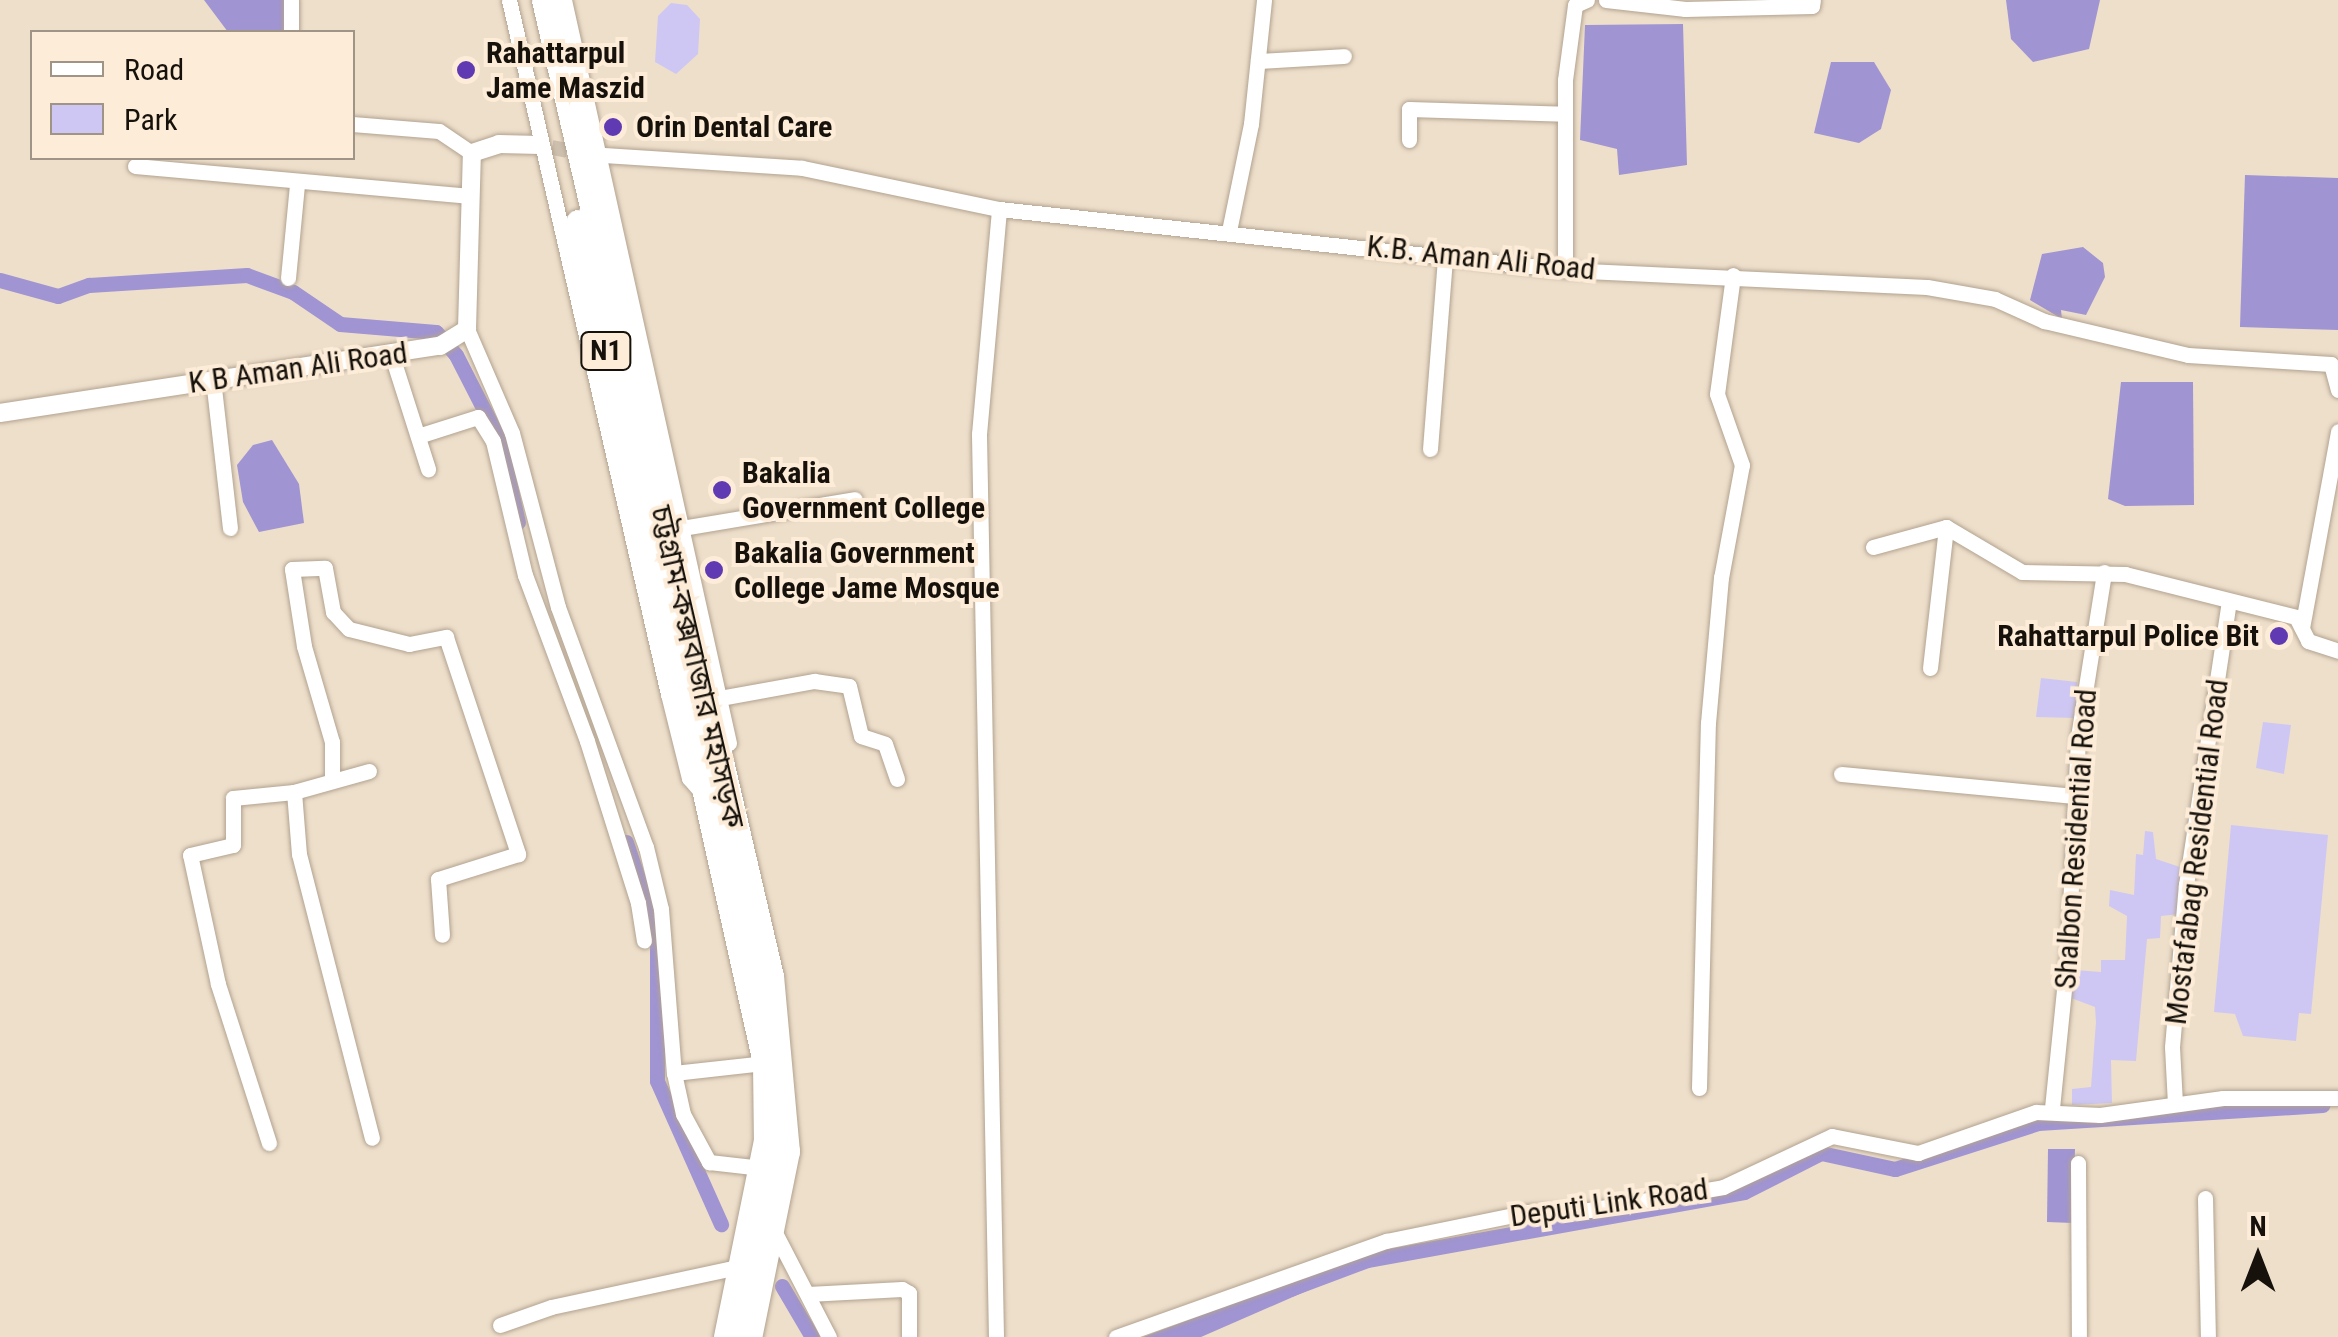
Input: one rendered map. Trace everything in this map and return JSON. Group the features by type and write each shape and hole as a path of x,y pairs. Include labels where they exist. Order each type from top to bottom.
{"highway":[{"name":"চট্টগ্রাম-কক্সবাজার মহাসড়ক","path":"527,0 705,796 752,932 766,1063 762,1168 726,1337"},
{"name":"চট্টগ্রাম-কক্সবাজার মহাসড়ক","path":"544,0 784,1060 788,1151 749,1337"}],"street":[{"path":"291,0 291,30"},
{"path":"509,0 546,146 689,778 705,796"},
{"path":"564,0 594,155 682,528 764,907 752,932"},
{"path":"1229,231 1258,61 1264,0"},
{"path":"1565,270 1564,114 1575,5 1587,0"},
{"path":"1606,0 1733,8 1812,6 1812,0"},
{"path":"1258,61 1344,56"},
{"path":"1409,140 1409,108 1564,114"},
{"path":"355,124 439,131 472,152 500,144 546,146"},
{"path":"472,152 455,338 512,433 558,607 646,847 671,985 674,1074 683,1114 709,1162 762,1168"},
{"name":"K.B. Aman Ali Road","path":"594,155 802,168 999,210 1229,231 1565,270 1926,287 1995,299 2044,321 2188,355 2331,364 2338,390"},
{"path":"134,166 297,185 468,196"},
{"path":"288,278 297,185"},
{"path":"996,1337 978,434 999,210"},
{"path":"1430,449 1445,257"},
{"path":"1699,1088 1708,723 1721,578 1742,465 1717,394 1733,275"},
{"name":"K B Aman Ali Road","path":"0,413 392,356 455,338"},
{"path":"392,356 428,468"},
{"path":"213,379 230,528"},
{"path":"418,436 478,416 494,441 525,575 587,741 638,903 644,941"},
{"path":"2302,629 2338,430"},
{"path":"682,528 855,499"},
{"path":"1873,547 1946,526 2022,572 2104,572 2296,617 2308,641 2338,651"},
{"path":"1930,668 1946,526"},
{"path":"269,1143 218,984 190,854 233,845 233,798 294,792 332,783 332,742 304,646 292,569 325,568 334,612 349,629 409,644 446,637 518,854 438,880 442,935"},
{"name":"Shalbon Residential Road","path":"2052,1108 2075,796 2104,572"},
{"name":"Mostafabag Residential Road","path":"2174,1104 2174,1022 2186,885 2229,601"},
{"path":"720,698 814,681 850,686 861,736 885,744 897,779"},
{"path":"332,777 369,771"},
{"path":"1841,774 2075,796"},
{"path":"294,792 299,854 372,1138"},
{"path":"674,1074 766,1063"},
{"name":"Deputi Link Road","path":"1116,1337 1386,1241 1529,1212 1590,1210 1723,1187 1832,1136 1918,1153 2036,1112 2100,1115 2174,1104 2295,1094 2338,1098"},
{"path":"2078,1163 2079,1337"},
{"path":"2205,1198 2208,1337"},
{"path":"772,1227 829,1337"},
{"path":"500,1325 551,1307 742,1266"},
{"path":"808,1294 902,1289 910,1293 910,1337"}],"green space":[{"path":"671,3 687,5 700,19 698,54 676,74 655,62 658,16"},
{"path":"2041,678 2077,682 2075,718 2036,717"},
{"path":"2263,722 2291,725 2284,774 2256,768"},
{"path":"2231,825 2328,835 2311,1014 2299,1013 2296,1041 2243,1036 2235,1014 2214,1012"},
{"path":"2145,831 2153,832 2156,859 2183,868 2180,914 2161,916 2160,938 2147,939 2136,1061 2111,1060 2112,1103 2072,1105 2072,1089 2091,1087 2096,1022 2095,1007 2071,998 2075,970 2101,972 2101,960 2125,960 2127,916 2109,906 2110,890 2134,895 2136,854 2143,855"}],"shaded area":[{"path":"204,0 284,0 284,30 226,30"},
{"path":"2006,0 2100,0 2089,49 2033,62 2011,39"},
{"path":"1683,24 1687,165 1619,175 1617,149 1580,140 1585,25"},
{"path":"1831,62 1874,62 1891,90 1881,129 1859,143 1814,133"},
{"path":"2245,175 2338,178 2338,330 2240,327"},
{"path":"2083,247 2103,263 2105,277 2086,315 2061,310 2062,319 2030,300 2042,254"},
{"path":"2121,382 2193,382 2194,505 2125,506 2108,499"},
{"path":"272,440 299,484 304,523 259,532 243,502 237,465 253,445"},
{"path":"2048,1149 2075,1149 2073,1223 2047,1222"},
{"path":"1303,1277 1311,1289 1201,1337 1143,1337"}],"waterway":[{"path":"0,280 58,296 89,285 247,275 293,292 340,324 436,332 456,355 500,441 518,522"},
{"path":"626,842 657,935 657,1081 721,1224"},
{"path":"1290,1289 1367,1260 1744,1192 1821,1153 1895,1169 2038,1123 2322,1105"},
{"path":"782,1286 812,1337"}],"tunnel":[{"path":"552,147 582,153"}],"place":[{"name":"Rahattarpul Jame Maszid","path":"466,70"},
{"name":"Orin Dental Care","path":"613,127"},
{"name":"Bakalia Government College","path":"722,490"},
{"name":"Bakalia Government College Jame Mosque","path":"714,570"},
{"name":"Rahattarpul Police Bit","path":"2279,636"}]}
